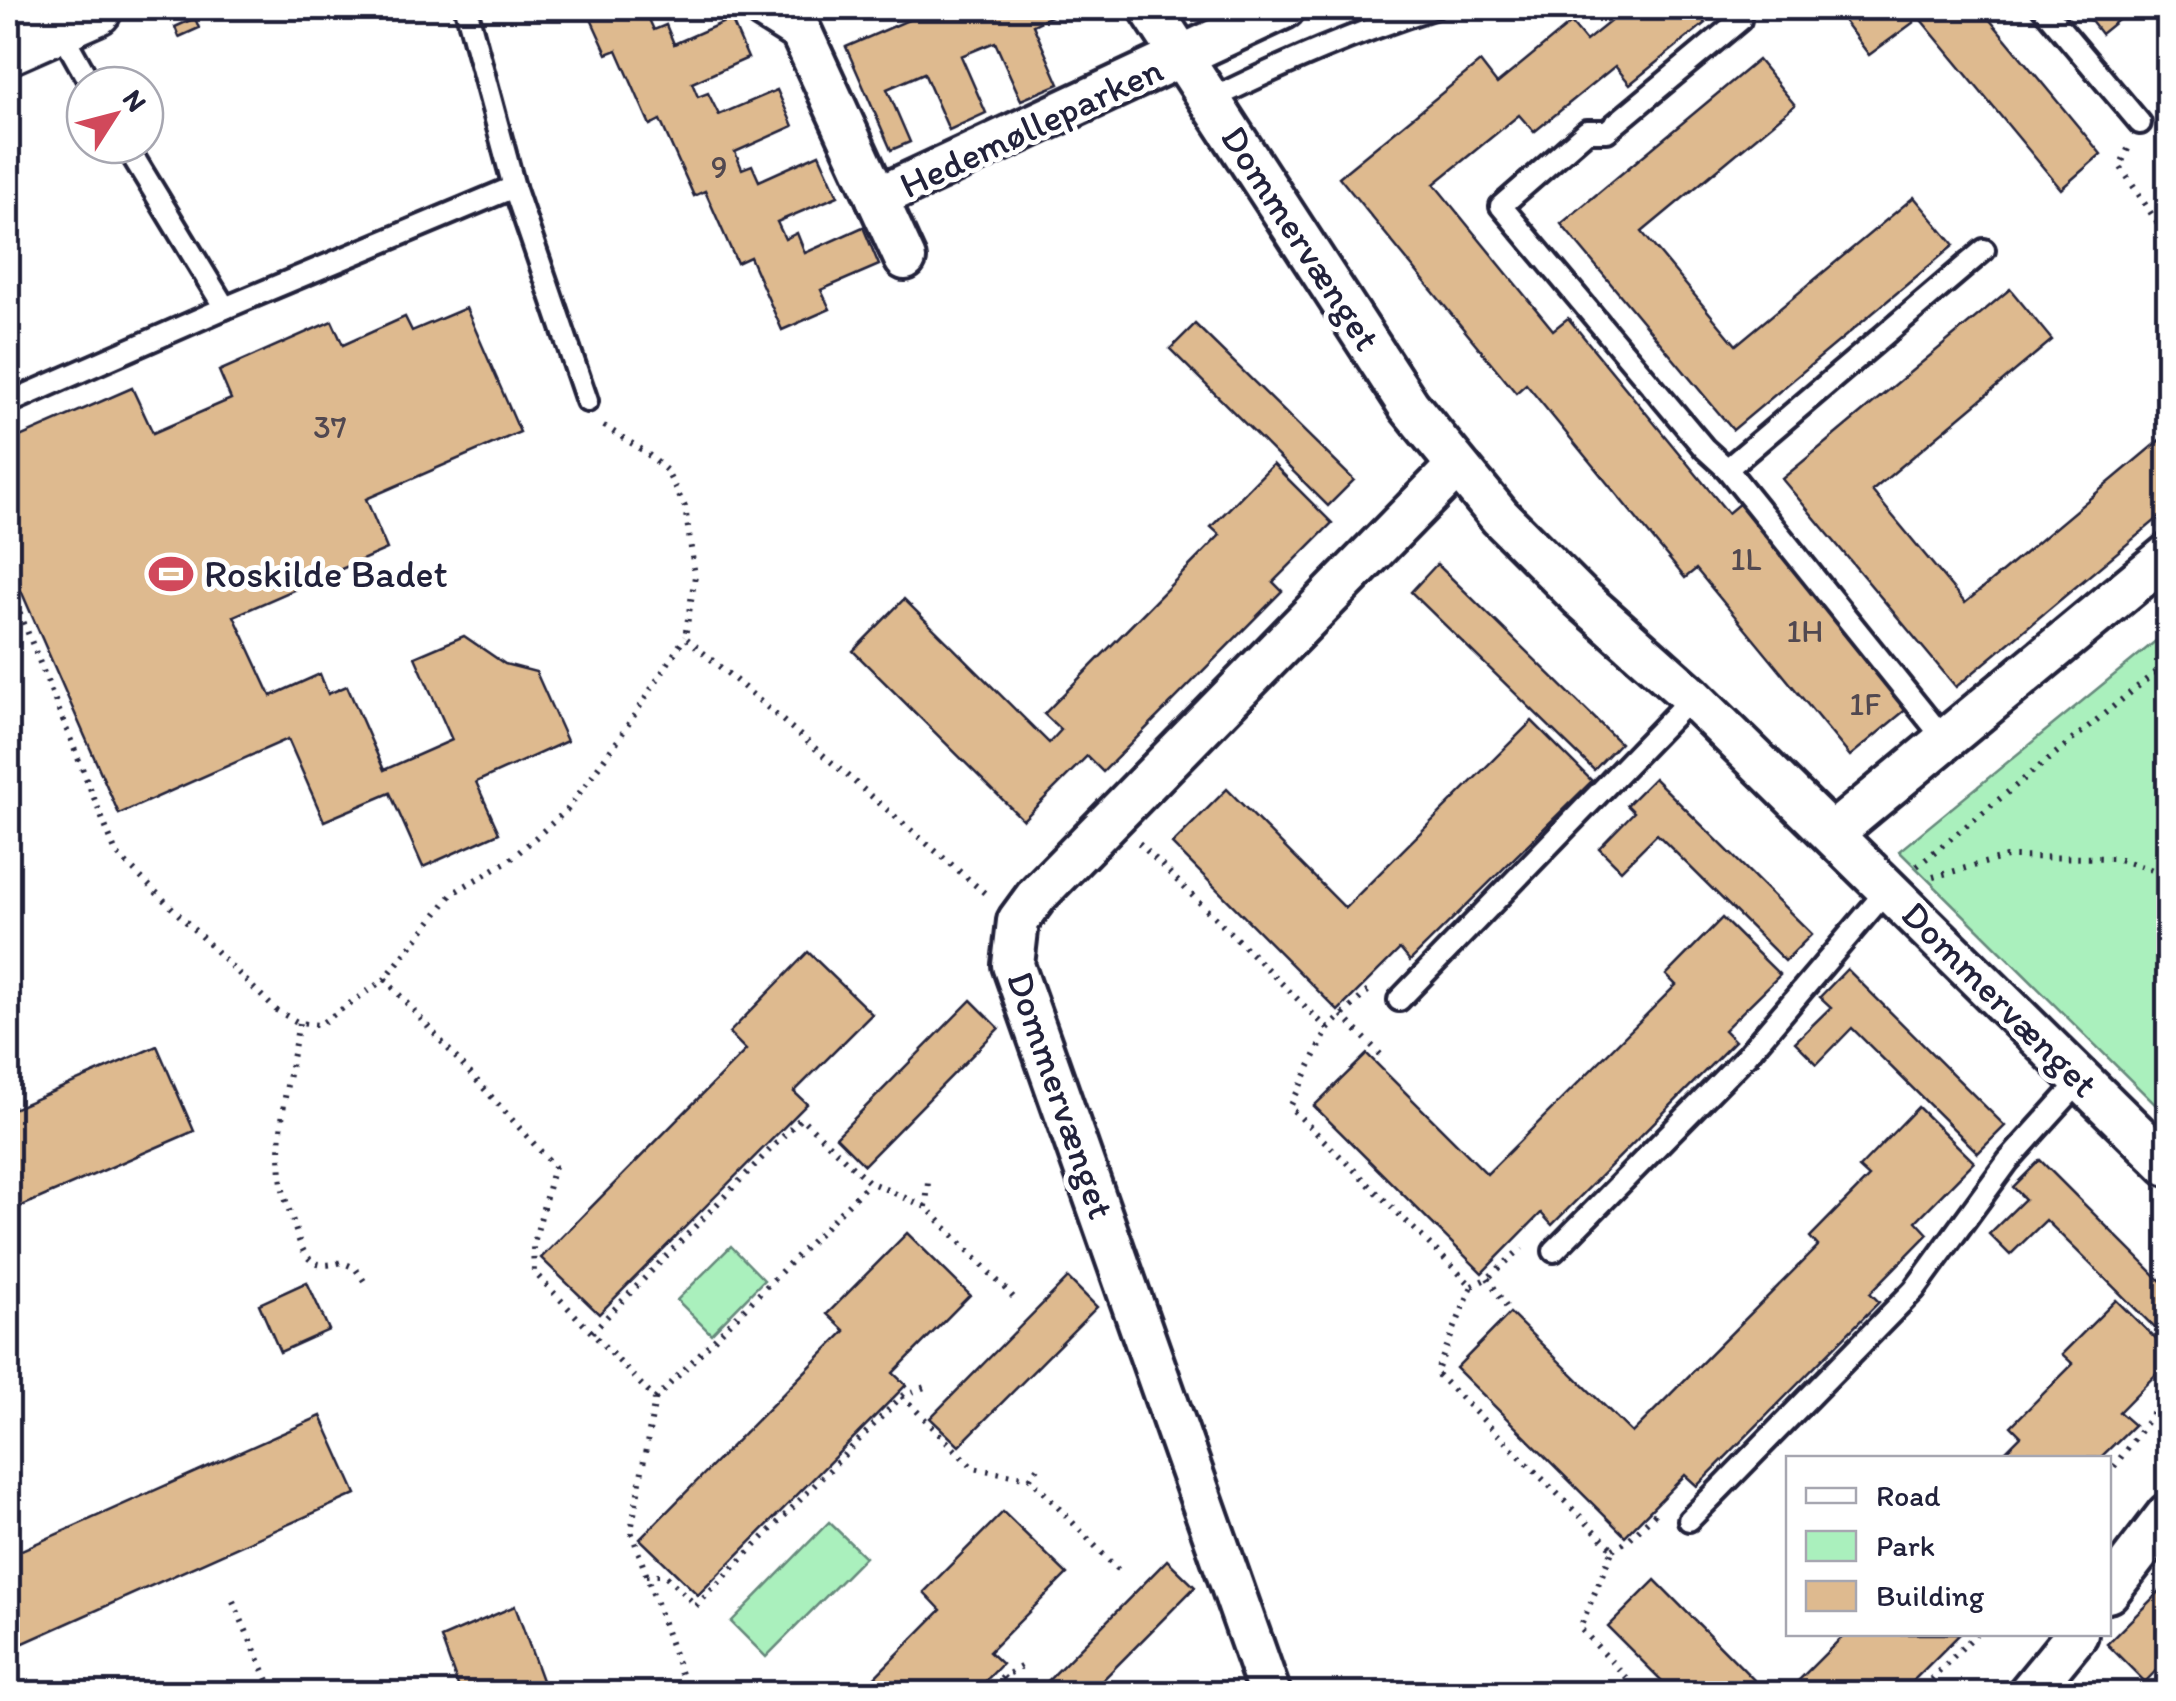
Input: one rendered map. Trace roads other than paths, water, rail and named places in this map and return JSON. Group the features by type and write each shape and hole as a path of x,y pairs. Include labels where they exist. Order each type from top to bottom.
{"street":[{"name":"Hedemølleparken","path":"764,8 801,32 904,258"},
{"name":"Dommervænget","path":"1150,8 1408,406 1456,466 1540,558 1692,696 2168,1165"},
{"name":"Hedemølleparken","path":"877,198 1284,8"},
{"path":"8,46 75,16"},
{"name":"Dommervænget","path":"1270,1694 1013,965 1018,921 1037,896 1456,466"},
{"path":"1832,834 2168,555"},
{"path":"2111,1588 2168,1514"},
{"path":"2040,1690 2076,1636"}],"lane":[{"path":"466,8 514,188 586,401"},
{"path":"1212,100 1354,33 1434,8"},
{"path":"2043,8 2140,123"},
{"path":"75,16 87,65"},
{"path":"1740,20 1607,131 1587,131 1502,206 1704,448 1727,469 1945,740"},
{"path":"138,165 224,308"},
{"path":"8,403 514,188"},
{"path":"1727,469 1984,250"},
{"path":"1399,1000 1692,696"},
{"path":"1554,1251 1747,1055 1888,888"},
{"path":"1689,1520 1914,1290 2008,1161 2082,1080"}],"place":[{"name":"Roskilde Badet","path":"171,574"}]}
